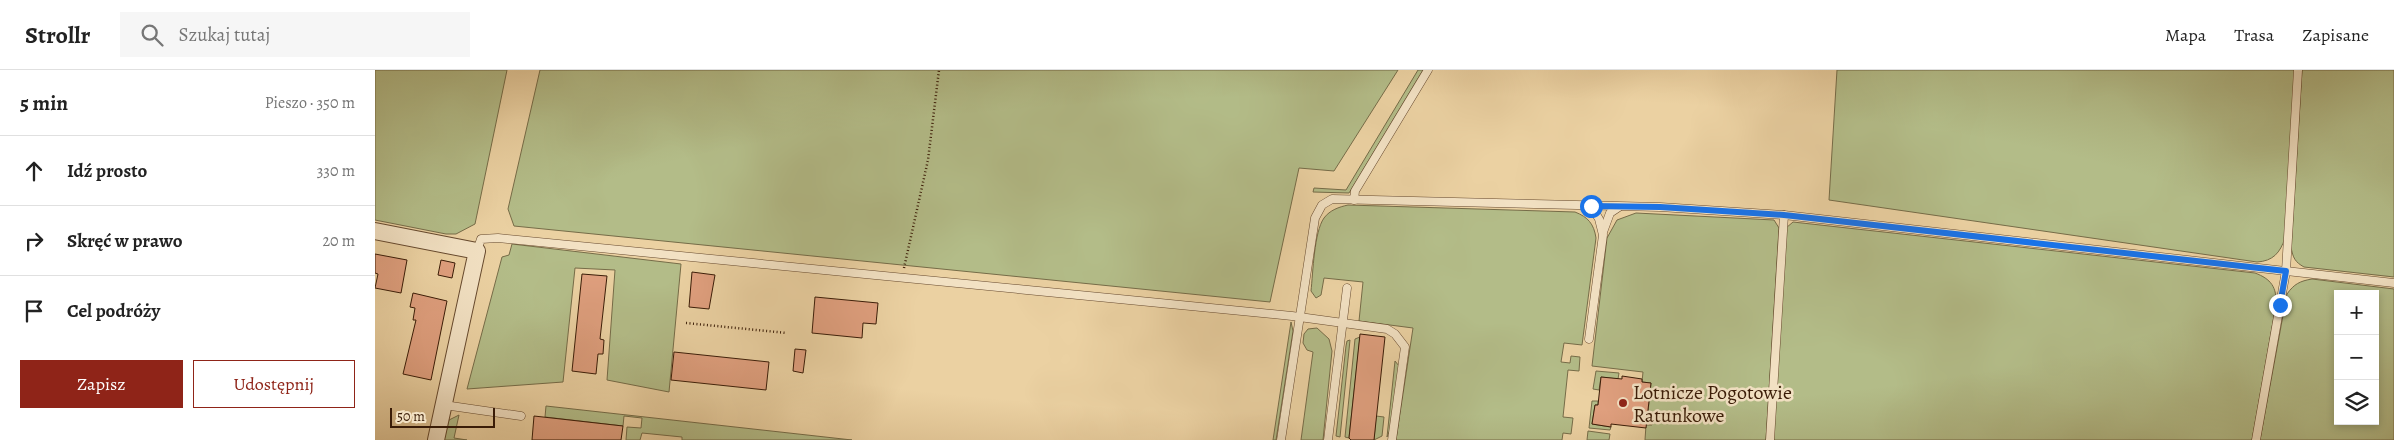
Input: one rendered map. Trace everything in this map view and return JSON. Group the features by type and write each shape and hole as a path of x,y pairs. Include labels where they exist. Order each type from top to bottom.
{"street":[{"path":"375,231 477,251 436,440"}],"lane":[{"path":"1354,200 1355,192 1427,70"},
{"path":"2256,440 2286,271 2298,70"},
{"path":"1281,440 1318,211 1327,201 1354,200 1668,208 1784,215 2394,283"},
{"path":"1591,206 1599,219 1603,235"},
{"path":"1589,339 1606,220 1619,207"},
{"path":"1770,440 1784,215"},
{"path":"477,251 481,238 498,238 1300,317 1387,329 1395,334 1405,347 1392,440"},
{"path":"1329,440 1347,288"},
{"path":"444,405 521,416"}],"path":[{"path":"902,277 927,160 939,70"},
{"path":"686,323 787,333"}],"green space":[{"path":"375,70 507,70 475,224 456,234 446,234 375,220"},
{"path":"540,70 1398,70 1334,171 1299,168 1270,302 514,226 508,209"},
{"path":"1418,70 1423,70 1349,193 1313,192 1314,188 1346,190"},
{"path":"1837,70 2296,70 2285,238 2278,252 2272,258 2257,262 1829,200"},
{"path":"2302,70 2394,70 2394,277 2304,267 2294,257 2291,247"},
{"path":"1348,205 1575,212 1587,219 1594,229 1596,238 1582,345 1564,343 1561,362 1570,363 1571,356 1580,357 1579,371 1568,370 1563,417 1573,418 1571,434 1563,433 1562,440 1396,440 1413,328 1359,321 1363,282 1324,278 1321,295 1316,298 1311,291 1316,243 1321,224 1329,213"},
{"path":"1636,213 1774,220 1779,228 1766,440 1645,440 1646,425 1652,425 1652,423 1647,422 1651,383 1642,382 1643,372 1592,366 1607,238 1617,220"},
{"path":"1793,222 2261,275 2272,284 2276,305 2252,440 1773,440 1786,228"},
{"path":"512,244 681,264 669,392 607,380 615,270 575,268 563,382 467,389 502,257 509,255"},
{"path":"2312,279 2394,289 2394,440 2260,440 2287,294 2295,285"},
{"path":"1291,322 1293,331 1276,440 1273,440"},
{"path":"1317,328 1329,339 1332,351 1323,440 1301,440 1313,352 1307,350 1303,343 1304,334 1308,329"},
{"path":"1360,337 1349,438 1345,437 1355,339"},
{"path":"1350,340 1340,437 1336,436 1346,346 1347,341"},
{"path":"1395,361 1399,366 1390,430 1387,437"},
{"path":"1596,371 1619,373 1618,379 1601,377 1599,390 1593,389"},
{"path":"1592,401 1598,401 1598,405 1595,405 1592,424 1611,427 1610,430 1589,428"},
{"path":"546,406 852,440 682,440 682,437 642,433 640,440 626,440 627,427 641,428 642,418 624,416 623,426 545,417"},
{"path":"459,415 454,438 467,440 444,440 449,420"},
{"path":"1376,416 1384,417 1382,436 1374,440"},
{"path":"1588,431 1610,434 1609,440 1587,440"}],"building":[{"path":"375,254 407,260 401,293 375,288 378,274 375,273"},
{"path":"441,260 455,263 452,278 438,275"},
{"path":"692,272 715,275 709,309 689,307"},
{"path":"582,274 607,276 600,339 604,340 603,354 598,354 596,374 572,371"},
{"path":"413,293 447,301 431,380 403,374 416,320 413,320 415,308 410,307"},
{"path":"815,297 878,303 876,324 863,323 862,338 812,333"},
{"path":"1360,334 1385,337 1374,440 1351,440 1349,438"},
{"path":"795,349 806,350 803,373 793,371"},
{"path":"674,352 769,362 766,390 671,380"},
{"name":"Lotnicze Pogotowie Ratunkowe","path":"1622,376 1642,379 1642,382 1651,383 1646,428 1611,424 1611,427 1592,424 1595,405 1598,405 1601,377 1622,379"},
{"path":"534,416 623,426 621,440 532,440"}],"place":[{"name":"Lotnicze Pogotowie Ratunkowe","path":"1623,403"}],"route":[{"path":"1591,206 1660,207 1784,215 2286,271 2280,305"}]}
